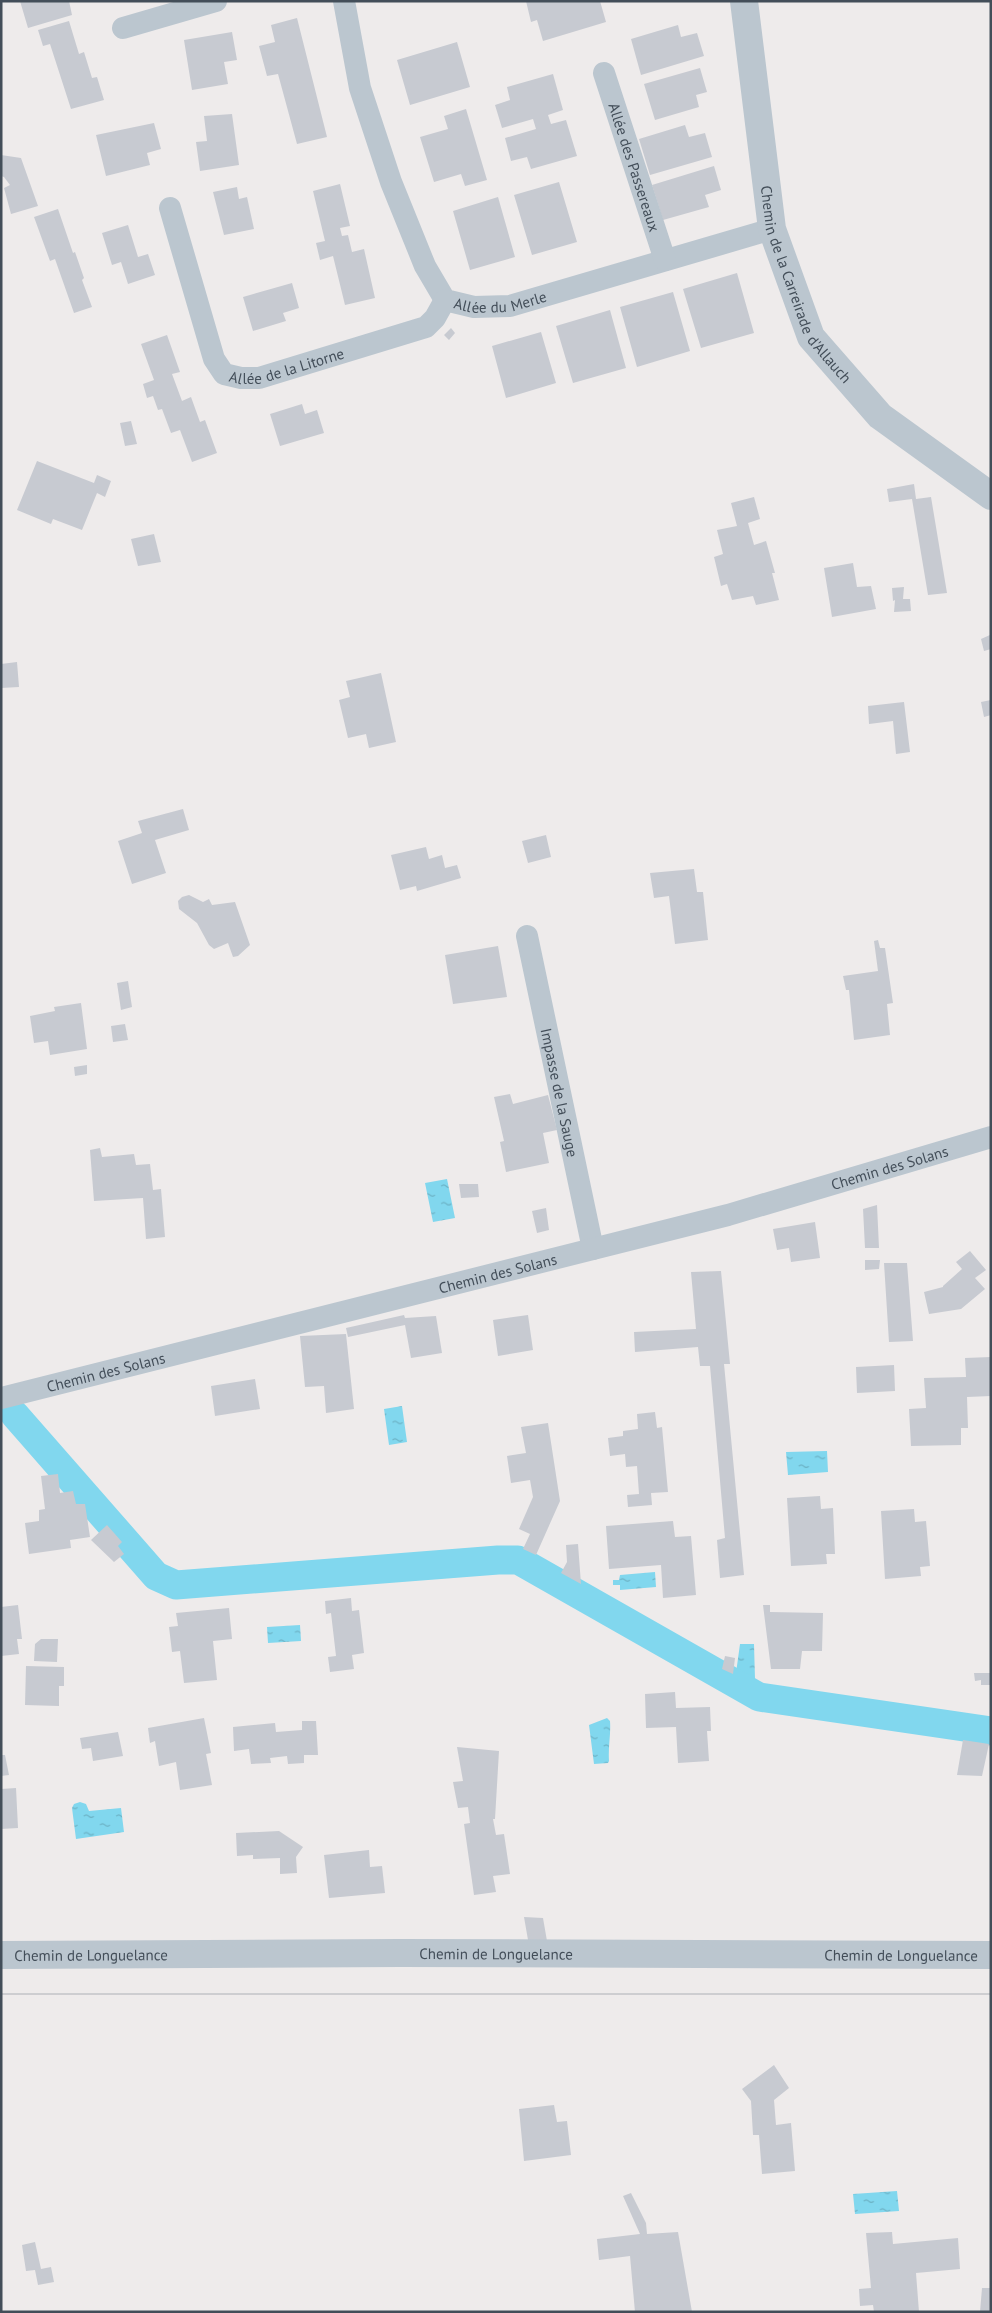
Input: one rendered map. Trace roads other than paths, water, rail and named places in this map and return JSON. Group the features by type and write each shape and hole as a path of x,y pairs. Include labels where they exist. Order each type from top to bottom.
{"street":[{"path":"123,28 216,1"},
{"name":"Allée du Merle","path":"344,1 360,88 388,172 425,266 445,300 474,307 510,306 772,229"},
{"name":"Chemin de la Carreirade d'Allauch","path":"744,1 772,229 810,337 880,416 991,496"},
{"name":"Allée des Passereaux","path":"604,73 665,260"},
{"name":"Allée de la Litorne","path":"170,208 214,359 224,374 241,378 259,378 426,327 435,318 445,300"},
{"name":"Impasse de la Sauge","path":"527,936 593,1249"},
{"name":"Chemin des Solans","path":"1,1398 728,1215 991,1137"},
{"name":"Chemin de Longuelance","path":"1,1954 991,1955"}],"water":[{"path":"447,1179 455,1218 433,1222 425,1183"},
{"path":"402,1406 407,1442 389,1445 384,1409"},
{"path":"827,1451 828,1472 788,1475 786,1452"},
{"path":"655,1572 656,1587 620,1590 620,1585 613,1585 613,1580 619,1580 620,1575"},
{"path":"300,1625 301,1641 268,1643 267,1627"},
{"path":"740,1644 754,1644 755,1679 736,1673"},
{"path":"607,1718 610,1721 609,1761 608,1763 594,1764 589,1725"},
{"path":"80,1802 86,1804 89,1811 121,1808 124,1832 76,1839 72,1808 74,1804"},
{"path":"897,2191 899,2211 855,2214 853,2194"}],"waterway":[{"path":"15,1415 156,1576 176,1585 518,1560 759,1697 991,1731"}],"tram line":[{"path":"1,1994 991,1994"}]}
